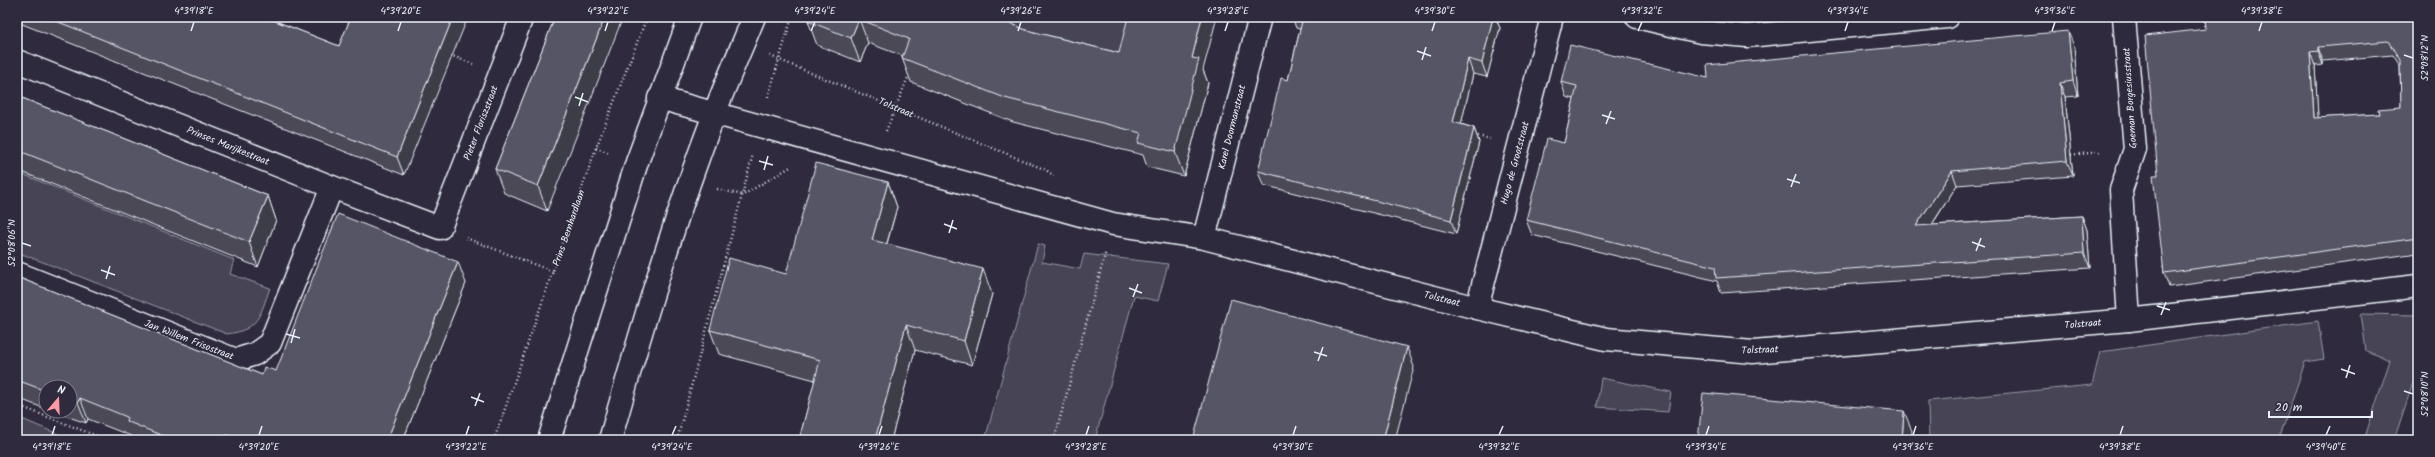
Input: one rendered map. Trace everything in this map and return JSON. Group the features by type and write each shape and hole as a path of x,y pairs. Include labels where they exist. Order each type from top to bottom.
{"street":[{"name":"Pieter Floriszstraat","path":"440,228 522,17"},
{"path":"549,440 659,98 690,17"},
{"path":"610,440 634,357 715,112 754,17"},
{"name":"Karel Doormanstraat","path":"1204,238 1260,17"},
{"name":"Hugo de Grootstraat","path":"1477,308 1552,17"},
{"path":"1637,17 1701,32 1747,36 1947,17"},
{"name":"Goeman Borgesiusstraat","path":"2124,17 2135,149 2121,190 2129,320"},
{"name":"Prinses Marijkestraat","path":"17,61 332,187 440,228"},
{"name":"Tolstraat","path":"659,98 715,112 1113,224 1204,238 1477,308 1606,339 1753,352 2129,320 2418,286"},
{"name":"Jan Willem Frisostraat","path":"17,273 236,360 255,354 270,343 332,187"}],"path":[{"name":"Prins Bernhardlaan","path":"494,440 554,272 596,148 647,17"},
{"path":"677,440 761,125 792,17"},
{"path":"2204,17 2206,40"},
{"name":"Tolstraat","path":"742,46 779,59 1046,170 1058,179"},
{"path":"449,54 500,75"},
{"path":"874,157 910,73"},
{"path":"1473,134 1519,146"},
{"path":"2064,156 2135,149"},
{"path":"1054,440 1113,224"},
{"path":"440,228 554,272"},
{"path":"17,405 107,440"}],"shaded area":[{"path":"969,17 1133,17 1120,68"},
{"path":"17,172 234,260 230,274 270,288 264,306 257,320 246,329 227,334 17,252"},
{"path":"1038,244 1045,246 1042,262 1080,269 1084,254 1168,264 1158,301 1134,296 1095,440 985,440"},
{"path":"2361,314 2418,315 2418,368 2394,440 2364,440 2390,360 2366,351"},
{"path":"2318,321 2324,359 2305,362 2279,440 1929,440 1928,401 2092,385 2100,352"},
{"path":"1601,378 1671,392 1668,412 1597,407"},
{"path":"17,417 72,440 17,440"}],"building":[{"path":"46,17 265,17 339,46 351,17 453,17 397,157"},
{"path":"555,17 605,17 538,186 495,169"},
{"path":"810,17 995,17 1026,30 1119,53 1128,17 1202,17 1192,58 1199,59 1175,152 1138,143 1141,133 1005,98 902,58 909,39 859,19 851,38 808,21"},
{"path":"1303,17 1493,17 1482,63 1468,59 1453,122 1474,128 1451,220 1258,171 1281,78 1288,80"},
{"path":"2205,17 2418,17 2418,238 2164,273 2153,175 2158,175 2145,36 2206,29","holes":["2388,41 2400,60 2401,107 2378,109 2379,114 2314,118 2310,52 2318,51 2318,47"]},
{"path":"2068,31 2073,81 2060,83 2067,161 1952,171 1916,226 2082,216 2084,253 1716,278 1715,267 1526,220 1547,139 1564,143 1577,86 1561,82 1570,45 1708,78 1707,65"},
{"path":"17,96 268,196 249,242 17,150"},
{"path":"816,163 888,182 872,240 983,269 964,341 906,325 875,440 799,440 820,360 710,330 729,258 786,274"},
{"path":"338,214 458,262 387,440 238,440 227,435 225,440 173,440 126,421 127,417 80,398 78,402 78,379 38,379 38,388 17,380 17,277 262,375 264,367 276,371"},
{"path":"1231,299 1407,347 1383,440 1193,440"},
{"path":"1703,393 1904,411 1902,440 1698,440"}]}
